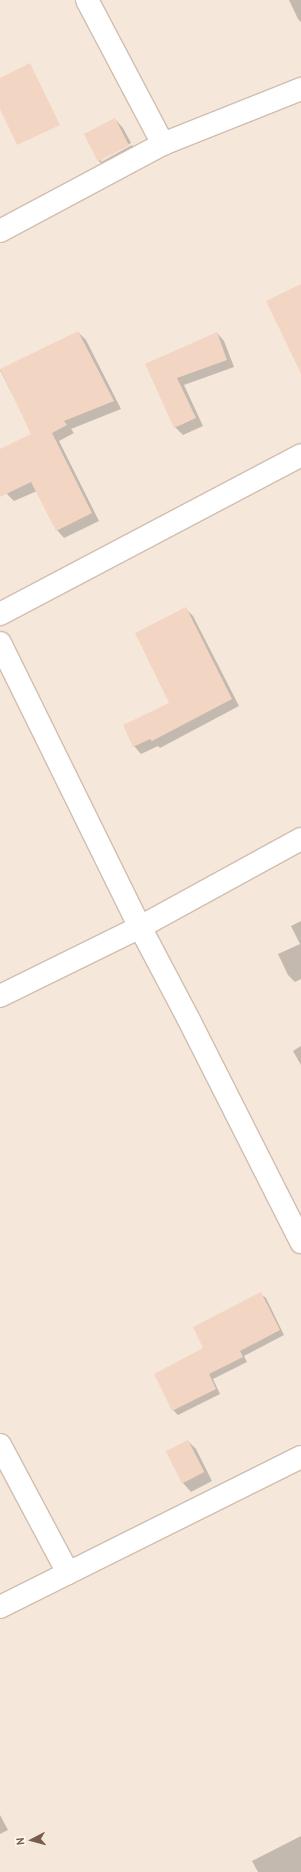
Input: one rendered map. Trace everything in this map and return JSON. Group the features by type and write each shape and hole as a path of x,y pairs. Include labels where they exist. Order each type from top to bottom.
{"street":[{"path":"87,0 163,144"},
{"path":"0,231 163,144 301,89"},
{"path":"0,614 301,455"},
{"path":"0,643 140,927 301,1242"},
{"path":"0,996 140,927 301,839"},
{"path":"0,1445 68,1573"},
{"path":"0,1607 301,1456"}],"shaded area":[{"path":"0,0 301,0 301,1872 0,1872"}],"building":[{"path":"30,63 60,125 17,145 0,109 0,78"},
{"path":"115,118 129,146 98,162 84,134"},
{"path":"301,284 301,374 266,301"},
{"path":"78,331 114,401 64,421 67,425 52,433 92,513 56,531 31,482 0,497 0,449 31,434 0,369"},
{"path":"217,332 227,360 177,378 196,418 174,428 145,364"},
{"path":"186,607 232,699 152,741 150,739 133,747 123,725 169,703 135,633"},
{"path":"261,1292 280,1330 240,1351 243,1357 209,1374 216,1389 172,1411 154,1374 203,1348 193,1327"},
{"path":"188,1440 204,1472 182,1483 166,1451"}]}
